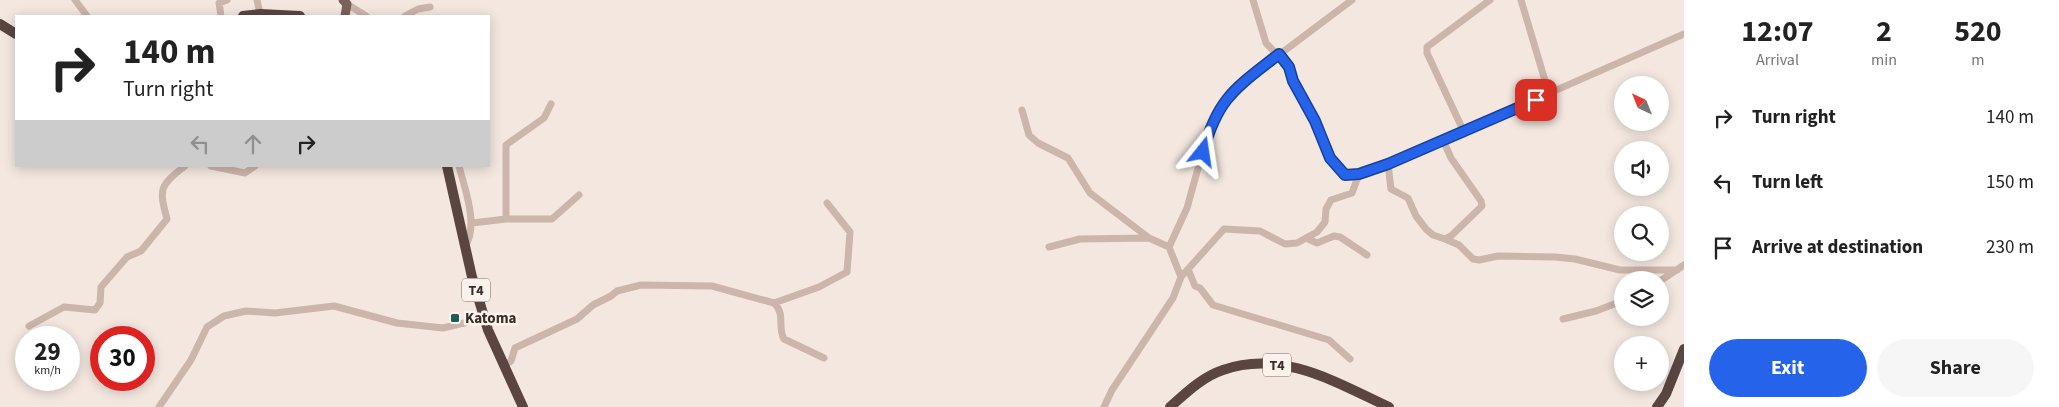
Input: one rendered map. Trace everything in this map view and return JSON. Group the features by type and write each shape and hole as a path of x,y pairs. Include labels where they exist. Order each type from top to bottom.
{"highway":[{"path":"252,15 280,15"},
{"path":"1,26 15,33"},
{"name":"T4","path":"447,167 465,247 483,315 523,407"},
{"path":"1656,407 1666,394 1684,349"},
{"name":"T4","path":"1170,407 1194,386 1222,370 1260,363 1290,366 1318,373 1389,407"}],"main road":[{"path":"345,2 345,15"}],"street":[{"path":"75,0 86,15"},
{"path":"220,15 219,3 227,0"},
{"path":"256,0 260,14"},
{"path":"1253,0 1266,43 1271,50 1279,54 1289,67 1293,81 1309,108 1334,165 1345,175 1359,174 1388,164 1684,34"},
{"path":"1169,247 1187,208 1210,125 1223,102 1243,82 1352,0"},
{"path":"1463,130 1427,53 1427,47 1490,0"},
{"path":"1521,0 1549,94"},
{"path":"345,2 364,15"},
{"path":"407,15 418,9 430,7"},
{"path":"506,219 506,144 544,118 551,104"},
{"path":"1022,110 1029,135 1038,143 1068,158 1090,193 1149,238 1169,247 1181,277"},
{"path":"1443,140 1451,158 1482,200 1482,206 1476,213 1445,239"},
{"path":"1388,164 1391,189 1408,198 1416,216 1426,229 1433,235 1459,246 1473,260 1498,256 1555,257 1575,259 1620,270 1677,270"},
{"path":"29,326 64,307 95,310 100,303 100,287 126,257 141,251 168,219 161,195 167,180 184,167"},
{"path":"216,167 245,173 254,167"},
{"path":"459,167 472,224 471,238 465,247"},
{"path":"1104,407 1112,390 1173,298 1181,277 1224,229 1260,231 1285,244 1297,243 1308,239 1325,222 1326,209 1332,200 1352,193 1359,174"},
{"path":"472,224 506,219 552,219 579,195"},
{"path":"504,366 511,361 515,348 553,332 577,319 593,305 608,298 617,291 630,287 647,284 660,287 707,286 774,303 819,287 847,272 850,232 827,203"},
{"path":"1308,239 1320,243 1334,236 1340,237 1367,255"},
{"path":"1049,246 1080,238 1149,238"},
{"path":"1669,275 1684,265"},
{"path":"1188,269 1195,286 1200,288 1213,305 1329,340 1350,360"},
{"path":"774,303 781,314 781,332 784,339 824,358"},
{"path":"1563,319 1596,311 1614,304"},
{"path":"159,407 191,360 207,327 224,316 246,311 275,313 334,306 397,323 443,328 468,322 483,315"}],"place":[{"name":"Katoma","path":"455,318"}],"route":[{"path":"1203,152 1210,125 1223,102 1243,82 1279,54 1289,67 1293,81 1309,108 1330,158 1339,171 1345,175 1356,175 1388,164 1536,100"}]}
